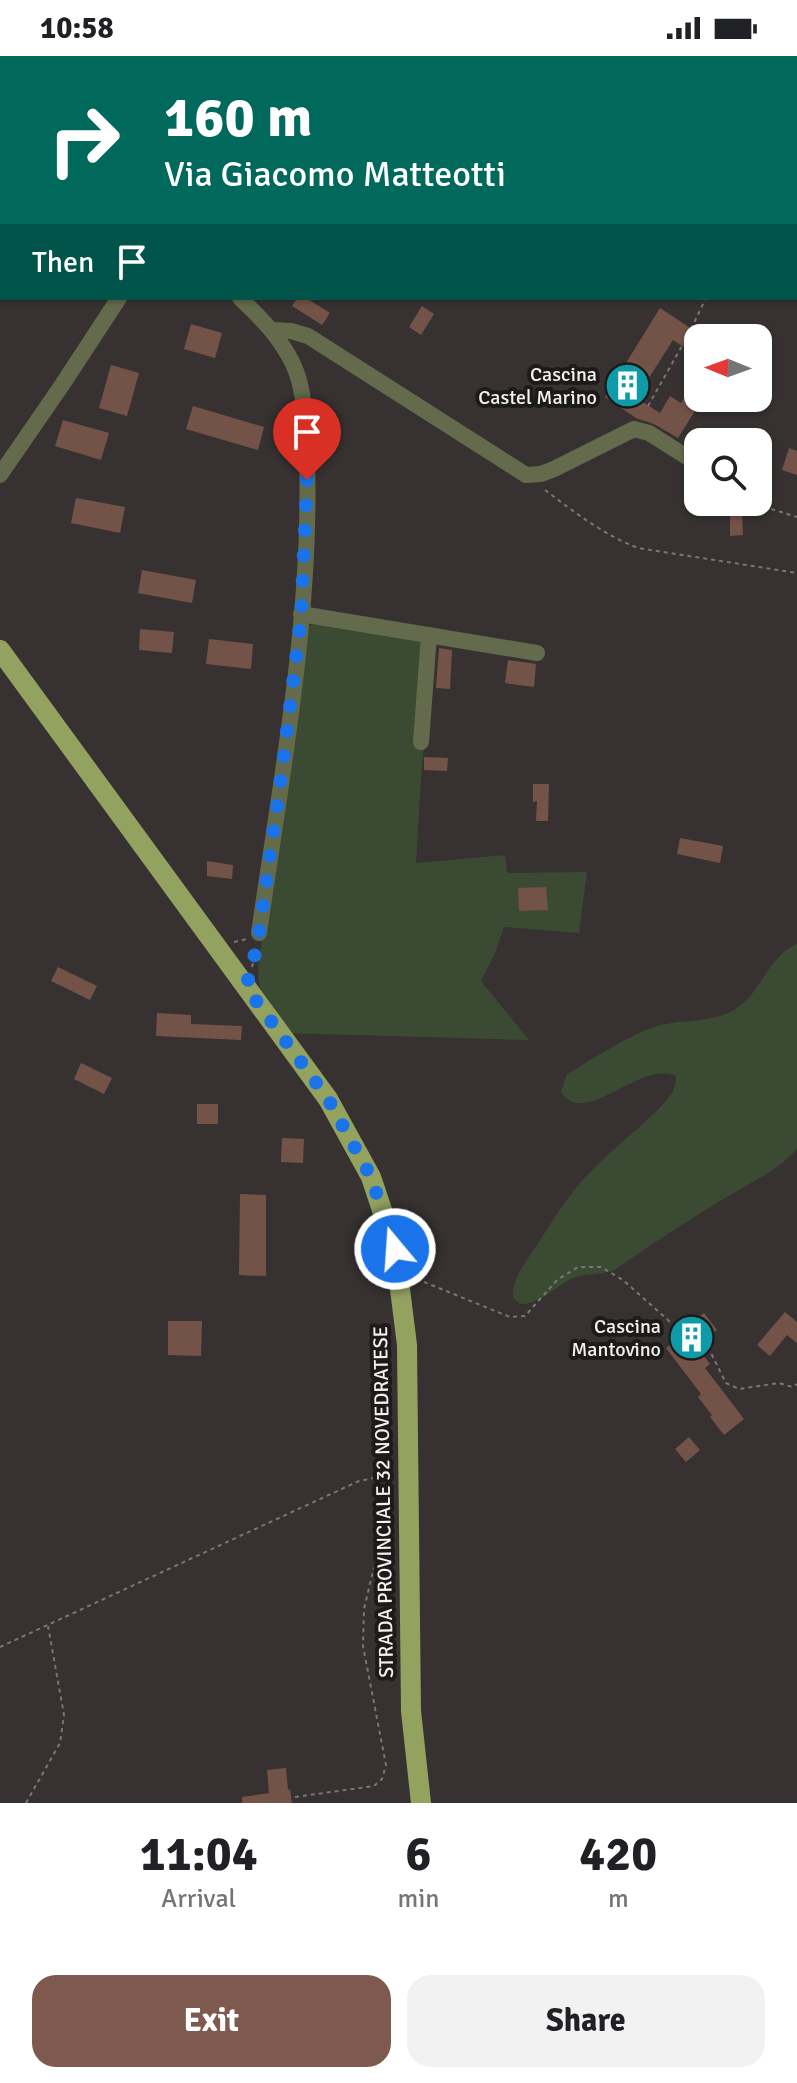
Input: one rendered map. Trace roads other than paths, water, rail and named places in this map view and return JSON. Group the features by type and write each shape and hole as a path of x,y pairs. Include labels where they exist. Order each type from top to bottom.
{"main road":[{"name":"STRADA PROVINCIALE 32 NOVEDRATESE","path":"0,650 328,1099 371,1177 395,1249 407,1345 401,1474 411,1711 421,1803"}],"street":[{"path":"0,475 118,300"},
{"path":"242,300 272,330 294,365 306,431 307,511 301,614 259,933"},
{"path":"272,330 308,336 526,475 554,469 634,429 649,433 684,455"},
{"path":"301,614 537,653"},
{"path":"421,742 429,635"}],"place":[{"name":"Cascina Castel Marino","path":"628,386"},
{"name":"Cascina Mantovino","path":"692,1338"}]}
